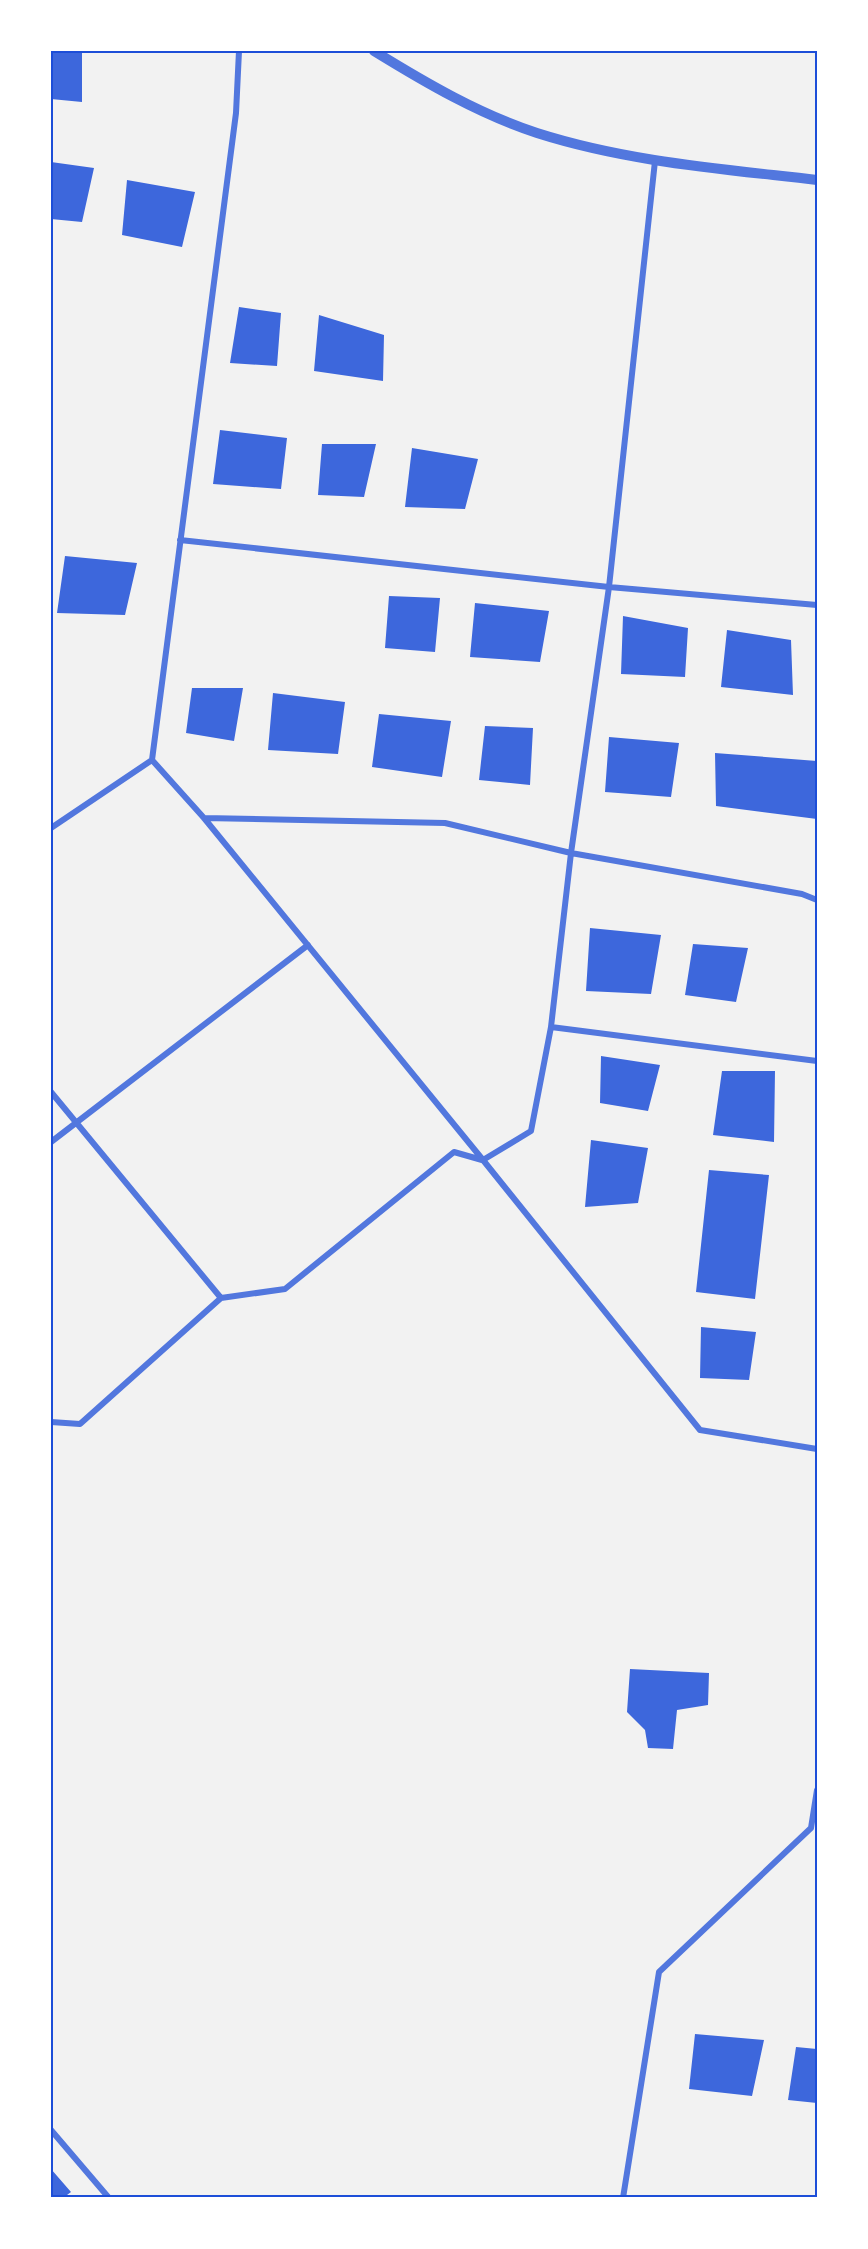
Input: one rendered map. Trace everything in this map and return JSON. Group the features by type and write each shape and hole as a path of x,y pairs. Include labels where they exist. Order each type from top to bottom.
{"street":[{"path":"51,828 152,760 236,113 239,51"},
{"path":"374,51 424,83 479,110 526,129 595,149 655,161 817,180"},
{"path":"51,1422 80,1424 220,1298 285,1289 454,1152 483,1160 531,1131 551,1027 571,853 609,587 655,161"},
{"path":"180,540 609,587 817,605"},
{"path":"152,760 204,818 308,945 700,1430 817,1449"},
{"path":"204,818 445,823 571,853 802,894 817,900"},
{"path":"51,1142 308,945"},
{"path":"551,1027 817,1061"},
{"path":"51,1092 220,1298"},
{"path":"623,2198 659,1972 811,1828 817,1790"},
{"path":"51,2130 109,2198"}],"building":[{"path":"51,51 82,51 82,102 51,99"},
{"path":"51,162 94,168 82,222 51,219"},
{"path":"127,180 195,192 182,247 122,235"},
{"path":"239,307 281,313 277,366 230,363"},
{"path":"319,315 384,335 383,381 314,371"},
{"path":"220,430 287,438 281,489 213,484"},
{"path":"322,444 376,444 364,497 318,495"},
{"path":"412,448 478,459 465,509 405,507"},
{"path":"65,556 137,563 125,615 57,613"},
{"path":"389,596 440,598 435,652 385,648"},
{"path":"475,603 549,611 540,662 470,657"},
{"path":"623,616 688,628 685,677 621,674"},
{"path":"727,630 791,640 793,695 721,687"},
{"path":"192,688 243,688 234,741 186,733"},
{"path":"273,693 345,702 338,754 268,750"},
{"path":"379,714 451,721 442,777 372,767"},
{"path":"485,726 533,728 530,785 479,780"},
{"path":"609,737 679,743 671,797 605,792"},
{"path":"715,753 817,761 817,819 716,806"},
{"path":"590,928 661,935 651,994 586,991"},
{"path":"693,944 748,948 736,1002 685,995"},
{"path":"601,1056 660,1065 648,1111 600,1103"},
{"path":"722,1071 775,1071 774,1142 713,1135"},
{"path":"591,1140 648,1148 638,1203 585,1207"},
{"path":"709,1170 769,1175 755,1299 696,1292"},
{"path":"701,1327 756,1332 749,1380 700,1378"},
{"path":"630,1669 709,1673 708,1705 677,1710 673,1749 648,1748 645,1730 627,1712"},
{"path":"695,2034 764,2040 752,2096 689,2089"},
{"path":"796,2047 817,2049 817,2103 788,2100"},
{"path":"51,2169 71,2192 63,2198 51,2198"}]}
